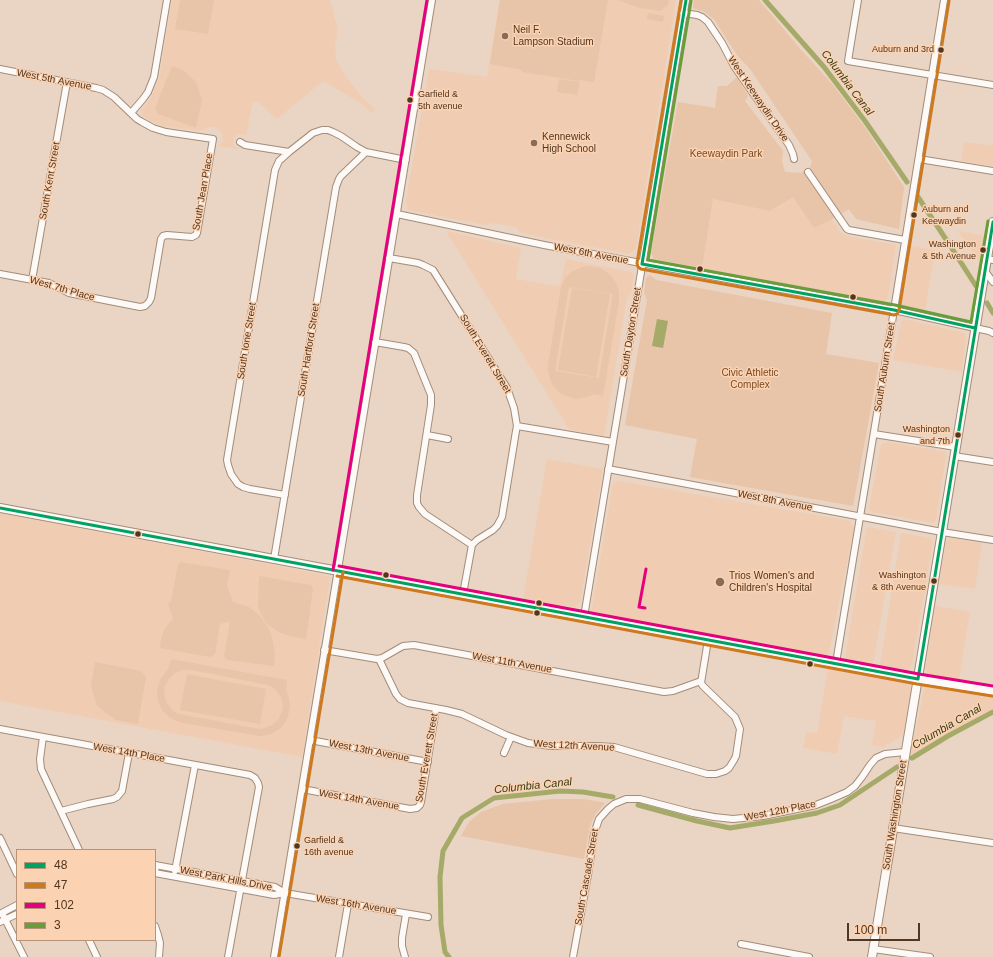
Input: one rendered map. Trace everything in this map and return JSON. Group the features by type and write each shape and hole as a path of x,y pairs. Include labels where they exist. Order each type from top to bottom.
{"main road":[{"name":"South Washington Street","path":"873,953 975,328 985,271 990,259 993,222"},
{"path":"0,508 918,679 993,691"}],"street":[{"path":"131,113 148,92 154,76 167,0"},
{"path":"274,957 432,0"},
{"name":"South Dayton Street","path":"584,617 686,0"},
{"path":"858,0 848,61 993,85"},
{"name":"South Auburn Street","path":"836,663 944,0"},
{"name":"West Keewaydin Drive","path":"683,13 698,15 708,22 722,43 734,66 790,145 794,159"},
{"name":"West 5th Avenue","path":"0,69 88,85 103,90 114,97 142,122 160,131 212,139"},
{"name":"South Kent Street","path":"32,280 67,82"},
{"path":"240,142 245,145 289,152 311,135 322,130 337,134 366,152 406,160"},
{"name":"South Jean Place","path":"147,305 151,298 161,239 163,236 167,235 192,238 197,233 212,139"},
{"name":"South Ione Street","path":"285,494 243,487 234,480 228,465 228,460 276,170 279,161 289,152"},
{"name":"South Hartford Street","path":"274,559 337,183 341,176 366,152"},
{"path":"918,159 993,171"},
{"path":"808,172 847,229 905,240"},
{"name":"West 6th Avenue","path":"396,214 642,264 894,310 993,333"},
{"name":"South Everett Street","path":"389,258 418,263 433,270 506,388 512,401 517,426 502,517 493,530 472,545"},
{"path":"985,271 993,282"},
{"name":"West 7th Place","path":"0,274 49,283 69,293 140,307 147,305"},
{"path":"375,342 408,348 414,353 431,395 432,400 417,503 425,514 472,545 463,594"},
{"path":"517,426 612,442"},
{"path":"874,434 956,447"},
{"path":"427,435 448,439"},
{"path":"954,456 993,462"},
{"name":"West 8th Avenue","path":"608,470 942,532 993,540"},
{"path":"701,681 708,640"},
{"name":"West 11th Avenue","path":"379,659 399,647 410,645 664,692 673,691 701,681"},
{"path":"324,650 379,659"},
{"name":"West 12th Avenue","path":"379,659 394,691 398,697 408,703 462,714 523,742 543,746 606,746 622,749 707,774 716,774 725,771 732,764 736,756 740,733 739,725 735,717 703,686 701,681"},
{"name":"South Everett Street","path":"417,808 421,802 436,708"},
{"name":"West 14th Place","path":"0,729 250,775 255,778 259,787 241,881"},
{"path":"43,737 40,759 41,768 79,849"},
{"path":"504,752 511,737"},
{"name":"West 13th Avenue","path":"310,740 428,762"},
{"name":"West 12th Place","path":"614,804 626,799 640,799 714,817 733,819 763,816 816,805 836,797 847,792 858,783 876,758 885,754 906,752"},
{"path":"61,811 118,797 122,791 129,753"},
{"path":"174,877 195,765"},
{"name":"West 14th Avenue","path":"302,789 410,809 417,808"},
{"name":"South Cascade Street","path":"573,957 594,834 599,819 608,808 614,804"},
{"path":"893,828 993,843"},
{"path":"0,838 16,872"},
{"name":"West Park Hills Drive","path":"156,865 275,887 285,893"},
{"name":"West Park Hills Drive","path":"156,873 274,895 285,893"},
{"path":"228,957 241,881"},
{"name":"West 16th Avenue","path":"285,893 428,917"},
{"path":"339,957 348,904"},
{"path":"16,906 1,913 3,921 24,957"},
{"path":"3,921 16,914"},
{"path":"405,957 402,946 402,938 406,914"},
{"path":"156,929 160,942 159,957"},
{"path":"89,941 97,957"},
{"path":"741,944 809,957"},
{"path":"873,953 930,957"}],"shaded area":[{"path":"172,0 330,0 337,26 337,37 335,43 336,60 346,77 363,98 375,109 372,113 362,104 323,81 277,119 258,102 253,101 246,135 238,134 234,138 233,144 238,149 218,146 223,141 222,133 213,127 209,127 202,131 163,126 147,119 143,116 141,111 150,99 159,79"},
{"name":"Kennewick High School","path":"500,0 676,0 636,249 629,254 521,233 515,227 493,223 485,225 408,210 406,200 429,69 487,77"},
{"path":"964,142 993,146 993,166 961,161"},
{"path":"793,196 814,228 832,219 840,232 847,236 896,245 888,298 883,302 702,268 713,199 770,211"},
{"path":"446,231 521,248 516,279 556,286 559,285 566,259 631,272 634,276 631,294 627,298 604,436 569,429"},
{"path":"958,231 986,236 981,264"},
{"path":"911,246 935,250 925,310 911,307 908,309 902,304"},
{"path":"657,319 668,321 663,348 652,346"},
{"path":"904,319 964,333 966,338 962,372 893,360 901,322"},
{"path":"887,442 946,452 936,520 934,523 872,512 869,508 881,445"},
{"path":"547,459 603,469 580,602 575,607 523,600"},
{"name":"Trios Women's and Children's Hospital","path":"619,481 850,521 854,528 829,653 827,655 591,614 613,483"},
{"path":"0,513 330,577 302,757 0,701"},
{"path":"867,527 896,532 873,664 845,658"},
{"path":"901,533 931,538 933,541 912,665 907,670 880,665"},
{"path":"949,538 982,543 975,589 939,584 946,541"},
{"path":"935,606 970,612 959,680 929,675 925,669"},
{"path":"828,668 910,684 911,689 903,735 883,747 872,745 876,721 844,716 837,754 803,748 806,732 817,733"},
{"path":"925,685 993,696 993,709 911,755"}],"green space":[{"path":"180,0 214,0 208,34 175,29"},
{"name":"Neil F. Lampson Stadium","path":"500,0 608,0 594,82 522,72 522,70 490,64"},
{"path":"618,0 669,0 668,5 660,11 640,8"},
{"name":"Keewaydin Park","path":"694,0 759,0 833,85 864,126 904,187 899,229 856,219 849,209 814,228 793,197 770,211 713,199 702,268 654,259 651,253 678,102 715,108 718,86 727,86 737,77 748,96 745,101 783,151 782,161 785,172 801,173 810,168 812,161 750,69 737,55 714,19 703,11 693,8"},
{"path":"648,13 664,16 663,22 647,19"},
{"path":"172,66 184,71 196,82 202,100 196,128 158,114 155,108"},
{"path":"559,79 580,82 577,95 557,92"},
{"path":"585,266 600,268 613,278 619,292 619,302 603,396 594,394 588,397 576,399 561,394 553,386 548,372 561,287 567,276 573,271","holes":["569,287 613,294 599,378 555,371"]},
{"name":"Civic Athletic Complex","path":"650,275 656,280 832,313 826,354 879,363 853,506 690,477 697,439 625,425 647,300 644,293 646,278"},
{"path":"572,288 610,294 596,377 558,370"},
{"path":"181,562 230,570 227,585 233,602 249,607 259,615 268,627 272,637 275,654 274,666 227,660 224,656 230,621 220,624 215,654 210,657 160,648 161,639 165,628 173,619 168,603 171,602 178,564"},
{"path":"259,576 311,585 313,589 306,639 293,637 279,632 265,622 258,607"},
{"path":"171,659 287,680 286,690 290,707 286,721 281,728 273,733 259,736 182,723 169,717 162,710 158,701 157,692 159,683 168,669","holes":["183,670 191,670 268,685 275,689 282,700 283,708 278,720 272,725 260,729 179,714 172,710 165,699 165,686 175,673"]},
{"path":"95,662 141,671 146,677 138,724 116,720 97,706 91,686"},
{"path":"187,674 266,689 260,724 180,710"},
{"path":"553,799 584,799 605,803 596,813 590,826 584,859 461,836 469,822 481,812 503,804"}],"waterway":[{"name":"Columbia Canal","path":"765,0 824,67 865,121 907,182"},
{"name":"Columbia Canal","path":"918,197 976,286"},
{"name":"Columbia Canal","path":"987,303 993,313"},
{"name":"Columbia Canal","path":"912,758 948,736 993,712"},
{"name":"Columbia Canal","path":"638,805 697,821 730,828 817,813 840,805 897,767"},
{"name":"Columbia Canal","path":"449,957 445,952 441,925 440,877 443,851 462,818 494,798 560,791 583,792 613,797"}],"transit line":[{"name":"102","path":"333,570 427,0"},
{"name":"47","path":"681,0 637,263 638,267 641,269 894,315 899,311 949,1"},
{"name":"48","path":"686,0 642,264 894,310 975,328"},
{"name":"3","path":"691,1 648,260 895,305 971,322 988,221"},
{"name":"48","path":"918,679 993,222"},
{"name":"48","path":"0,508 918,679"},
{"name":"102","path":"339,566 919,674 993,686"},
{"name":"102","path":"645,608 639,607 646,569"},
{"name":"47","path":"279,957 343,572"},
{"name":"47","path":"337,576 917,684 992,696"}],"place":[{"name":"Neil F. Lampson Stadium","path":"505,36"},
{"name":"Auburn and 3rd","path":"941,50"},
{"name":"Garfield & 5th avenue","path":"410,100"},
{"name":"Kennewick High School","path":"534,143"},
{"name":"Auburn and Keewaydin","path":"914,215"},
{"name":"Washington & 5th Avenue","path":"983,250"},
{"name":"Washington and 7th","path":"958,435"},
{"name":"Washington & 8th Avenue","path":"934,581"},
{"name":"Trios Women's and Children's Hospital","path":"720,582"},
{"name":"Garfield & 16th avenue","path":"297,846"}]}
